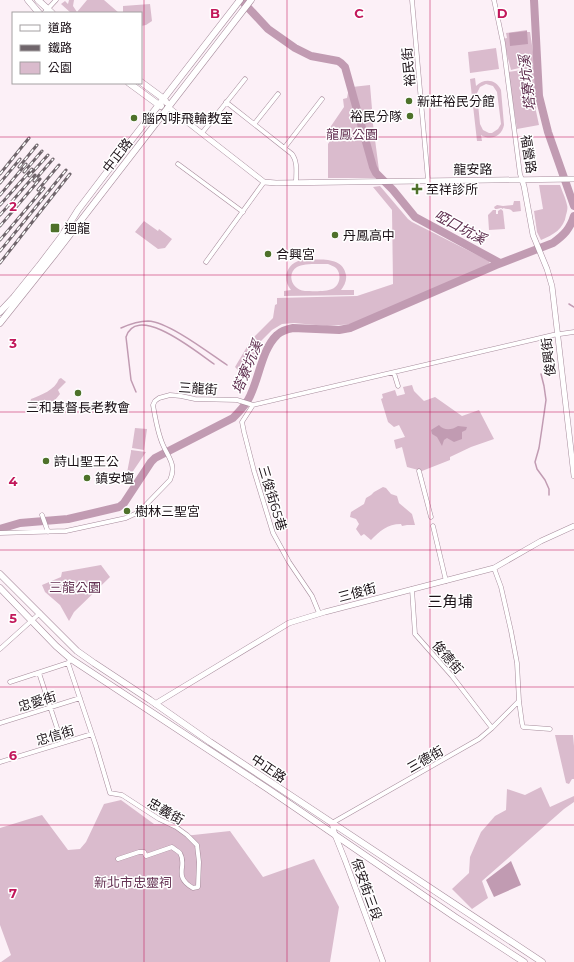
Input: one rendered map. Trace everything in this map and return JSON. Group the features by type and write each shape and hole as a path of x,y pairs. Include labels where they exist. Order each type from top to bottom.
{"main road":[{"path":"28,0 38,12"},
{"path":"38,0 48,12"},
{"name":"中正路","path":"0,323 9,310 56,254 251,0"},
{"name":"中正路","path":"0,312 39,266 61,237 78,210 239,1"},
{"path":"142,83 164,99 168,107"},
{"path":"130,84 159,105 168,107"},
{"name":"中正路","path":"0,574 77,651 210,742 542,962"},
{"name":"中正路","path":"0,588 32,620 69,661 147,710 268,790 524,962"},
{"path":"69,661 77,651"},
{"path":"147,710 155,704"}],"street":[{"path":"48,12 56,0"},
{"name":"裕民街","path":"412,0 428,180"},
{"name":"福營路","path":"494,0 503,43 520,174 524,186 534,239"},
{"path":"202,133 244,79"},
{"path":"255,123 278,94"},
{"path":"285,147 322,99"},
{"path":"168,107 264,182 296,182 295,157 255,123 226,102"},
{"path":"178,164 242,212"},
{"name":"龍安路","path":"296,182 574,179"},
{"path":"206,262 264,182"},
{"name":"俊興街","path":"534,239 550,276 574,476"},
{"name":"三龍街","path":"0,533 66,531 112,522 139,512 170,480 172,474 173,468 163,445 153,405 159,398 177,396 195,399 237,400 252,404 574,332"},
{"path":"394,373 398,386"},
{"name":"三俊街65巷","path":"252,404 242,422 269,523 276,540 312,596 319,613"},
{"path":"420,472 431,517"},
{"path":"42,515 48,532"},
{"path":"433,526 446,581"},
{"name":"三俊街","path":"155,704 289,623 319,613 494,568 541,541 574,526"},
{"path":"494,568 501,587 512,631 517,662 522,723 524,727 550,729"},
{"name":"俊德街","path":"412,590 415,634 452,676 492,728"},
{"path":"0,649 40,613"},
{"path":"10,682 39,673 69,661"},
{"name":"忠義街","path":"69,661 110,793 122,795 187,835 197,845 199,862 198,887 193,888 183,879 181,872 182,860 179,852 172,847 146,856 144,852 139,852 118,859"},
{"path":"39,673 62,743"},
{"name":"忠愛街","path":"0,723 80,698"},
{"name":"三德街","path":"332,823 465,747 488,732 519,701"},
{"name":"忠信街","path":"0,762 92,734"},
{"name":"保安街三段","path":"332,823 335,835 383,962"}],"green space":[{"path":"69,0 74,0 73,6 77,12 70,12 61,4 65,1 68,4"},
{"path":"87,0 104,0 118,12 77,12"},
{"path":"150,4 152,21 142,26 142,12 123,12 123,6"},
{"path":"527,30 527,32 530,32 536,72 525,73 523,67 511,70 503,39 507,38 506,33"},
{"path":"496,48 499,69 470,73 468,52"},
{"path":"522,70 523,75 534,73 536,111 539,125 517,129 508,72"},
{"path":"475,78 476,86 479,83 486,81 493,82 499,86 501,90 504,125 503,129 498,135 489,138 481,135 482,141 477,141 470,79","holes":["486,84 493,86 497,92 501,124 498,129 492,133 489,133 483,130 480,124 477,93 480,87"]},
{"name":"龍鳳公園","path":"370,85 371,109 379,170 376,168 371,149 366,151 372,171 376,178 328,178 328,144 330,141 329,129 344,107 343,99 347,98 352,87"},
{"path":"539,185 560,185 567,207 565,220 560,228 554,234 541,240 537,232 534,211 543,209"},
{"path":"380,186 412,222 489,261 490,264 353,324 327,326 294,323 282,324 272,330 260,342 250,371 240,372 235,367 251,340 273,318 277,298 357,296 393,284 392,210 373,187"},
{"path":"514,201 520,201 521,211 513,212 509,209 495,209 494,207 497,205 513,205"},
{"path":"501,209 503,211 505,229 489,230 488,215 493,210 496,210 496,214 498,214 498,211"},
{"path":"144,221 158,231 159,229 172,239 165,248 158,249 135,232"},
{"path":"321,259 334,261 340,264 346,275 345,283 341,290 354,290 354,295 284,296 284,291 291,290 288,286 286,277 287,272 296,262 301,260","holes":["312,264 328,264 336,268 339,273 338,283 332,289 322,291 305,291 300,290 294,285 291,277 297,267"]},
{"path":"61,378 66,382 58,390 60,394 46,411 41,412 30,403 31,399 51,389"},
{"path":"412,385 414,391 424,401 435,397 462,416 479,410 494,439 471,447 450,457 450,460 422,471 407,467 402,447 396,449 394,440 405,437 399,425 394,427 388,422 381,399 383,398 382,394 395,390 397,396 405,394 403,387"},
{"path":"135,428 147,429 144,450 132,448"},
{"path":"131,450 146,452 125,483 131,452"},
{"path":"383,487 386,488 391,494 397,496 399,503 412,514 415,525 392,525 381,531 371,540 364,534 361,536 356,529 359,524 356,519 350,517 351,512 364,504 366,498"},
{"name":"三龍公園","path":"101,565 110,577 74,612 69,621 60,605 45,592 42,585 61,577 62,572"},
{"path":"555,735 573,735 574,779 572,779 569,784 566,783"},
{"path":"541,787 550,807 574,796 574,802 564,809 482,881 488,898 472,909 452,889 469,873 470,857 481,832 495,816 506,810 507,789 525,795"},
{"name":"新北市忠靈祠","path":"121,800 154,824 179,824 184,836 230,831 263,877 314,859 339,907 330,962 1,962 11,955 0,925 0,828 42,815 68,850 80,849 86,842 104,804"}],"shaded area":[{"path":"527,31 528,44 510,46 509,33"},
{"path":"439,425 448,429 458,426 467,427 466,430 462,432 462,439 454,442 447,438 444,440 442,446 437,437 432,434 431,430"},
{"path":"511,861 521,885 494,897 486,880"}],"waterway":[{"name":"啞口坑溪","path":"241,0 268,29 295,48 311,56 338,61 345,67 373,167 376,173 393,190 415,217 500,263"},
{"name":"塔寮坑溪","path":"534,0 539,96 548,132 574,206"},
{"name":"塔寮坑溪","path":"0,529 20,523 68,519 119,507 124,503 155,458 233,418 239,412 252,392 267,349 280,332 293,328 339,330 350,328 496,265 553,243 571,225 574,216"},
{"path":"569,304 574,307"},
{"path":"121,328 131,324 148,321 157,323 189,339 227,365"},
{"path":"136,392 131,380 126,337 132,328 142,325 155,328 182,342 214,364"},
{"path":"541,374 546,400 539,448 535,462 537,469 545,480 549,489 549,495"}],"railway":[{"path":"0,174 29,138"},
{"path":"19,167 37,145"},
{"path":"24,172 42,151"},
{"path":"29,176 48,155"},
{"path":"0,183 20,159"},
{"path":"34,181 53,159"},
{"path":"0,195 26,164"},
{"path":"38,190 59,165"},
{"path":"0,205 32,169"},
{"path":"0,251 66,170"},
{"path":"0,263 70,174"},
{"path":"0,215 35,175"},
{"path":"0,226 40,179"},
{"path":"0,240 44,188"}],"place":[{"name":"新莊裕民分館","path":"409,101"},
{"name":"裕民分隊","path":"410,116"},
{"name":"腦內啡飛輪教室","path":"134,118"},
{"name":"至祥診所","path":"417,189"},
{"name":"迴龍","path":"55,228"},
{"name":"丹鳳高中","path":"335,235"},
{"name":"合興宮","path":"268,254"},
{"name":"三和基督長老教會","path":"78,393"},
{"name":"詩山聖王公","path":"46,461"},
{"name":"鎮安壇","path":"87,478"},
{"name":"樹林三聖宮","path":"127,511"}],"district":[{"name":"三角埔","path":"450,601"}]}
